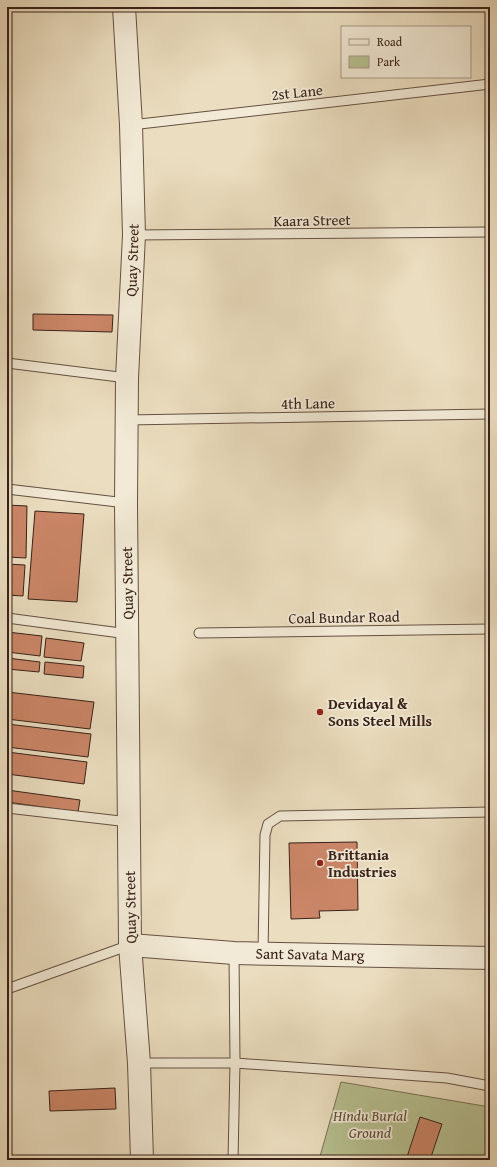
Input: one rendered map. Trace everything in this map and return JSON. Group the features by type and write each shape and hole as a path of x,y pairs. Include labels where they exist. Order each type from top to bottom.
{"street":[{"name":"Quay Street","path":"124,7 131,125 134,235 127,378 126,503 130,945 139,1063 142,1160"},
{"name":"Sant Savata Marg","path":"130,945 234,953 490,958"}],"lane":[{"name":"2st Lane","path":"131,125 490,84"},
{"name":"Kaara Street","path":"134,235 490,232"},
{"path":"7,363 127,378"},
{"name":"4th Lane","path":"127,420 490,414"},
{"path":"7,489 126,503"},
{"path":"7,618 128,634"},
{"name":"Coal Bundar Road","path":"199,633 490,629"},
{"path":"7,808 129,822"},
{"path":"263,953 265,834 268,824 280,816 490,812"},
{"path":"7,989 130,945"},
{"path":"233,1160 235,1063 234,953"},
{"path":"139,1063 235,1063 447,1078 490,1086"}],"green space":[{"name":"Hindu Burial Ground","path":"341,1082 490,1107 490,1160 319,1160"}],"building":[{"path":"33,314 113,315 112,332 33,330"},
{"path":"7,505 27,506 26,558 7,557"},
{"path":"35,511 84,514 77,602 28,599"},
{"path":"7,564 25,565 23,596 7,595"},
{"path":"7,632 42,636 40,656 7,652"},
{"path":"46,638 84,643 81,661 44,657"},
{"path":"7,658 40,662 39,672 7,669"},
{"path":"45,662 84,666 83,678 44,674"},
{"path":"7,692 94,702 90,729 7,719"},
{"path":"7,724 91,734 88,757 7,747"},
{"path":"7,752 87,762 84,784 7,774"},
{"path":"7,790 80,800 78,812 7,802"},
{"path":"357,842 358,910 319,911 320,918 291,919 289,843"},
{"path":"115,1088 116,1109 50,1111 49,1091"},
{"path":"420,1117 442,1124 430,1160 406,1160"}],"place":[{"name":"Devidayal & Sons Steel Mills","path":"320,712"},
{"name":"Brittania Industries","path":"320,863"}]}
